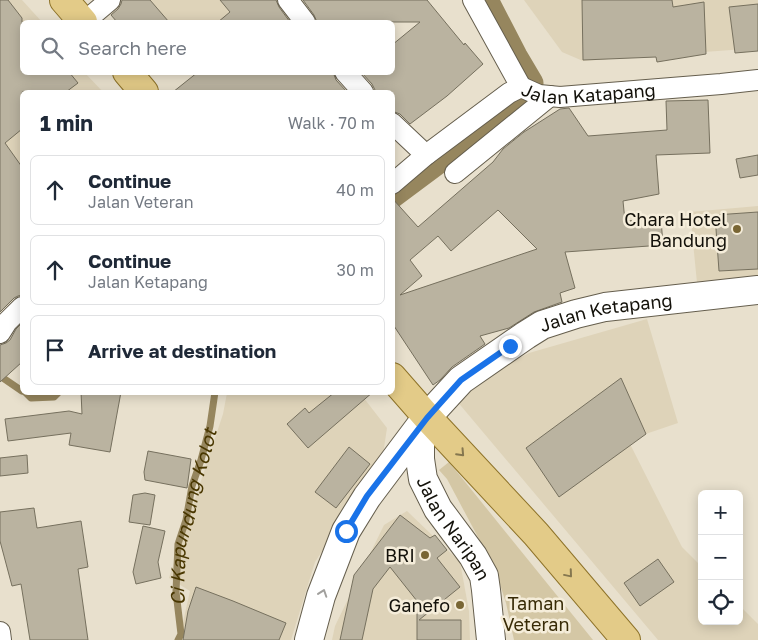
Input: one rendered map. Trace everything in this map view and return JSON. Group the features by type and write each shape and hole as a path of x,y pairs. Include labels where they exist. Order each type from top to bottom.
{"main road":[{"path":"64,0 82,20"},
{"path":"130,75 142,90"},
{"name":"Jalan Ketapang","path":"309,640 321,596 346,531 367,496 427,418 461,380 542,325 576,314 605,307 758,290"},
{"path":"395,381 427,418 536,534 626,640"},
{"name":"Jalan Naripan","path":"427,418 420,439 423,479 438,509 473,556 484,576 492,640"}],"street":[{"path":"86,20 110,0"},
{"path":"288,0 303,20"},
{"path":"455,173 533,91 473,0"},
{"path":"348,75 361,90"},
{"name":"Jalan Katapang","path":"395,181 426,155 509,93 533,91 560,97 758,80"},
{"path":"395,126 426,155"},
{"path":"0,333 7,322 20,309"},
{"path":"0,632 1,640"}],"shaded area":[{"path":"0,0 22,0 40,20 20,20 20,75 87,75 101,90 20,90 20,197 0,201"},
{"path":"124,0 281,0 298,20 118,20 109,11"},
{"path":"524,0 758,0 758,48 583,61 562,52"},
{"path":"758,206 758,278 697,283 690,212"},
{"path":"647,319 678,423 628,440 682,547 698,563 698,625 743,625 743,609 758,624 758,640 658,640 456,400 470,384 529,353"},
{"path":"227,395 362,395 387,428 382,461 315,562 291,640 179,640 190,591 169,578 223,414"},
{"path":"407,511 460,562 469,611 470,640 332,640 335,626 384,525"}],"green space":[{"name":"Taman Veteran","path":"449,462 593,640 514,640 506,603 495,569 447,479 439,470"}],"building":[{"path":"0,0 8,0 22,18 20,20 20,75 71,75 78,83 69,90 20,90 20,131 5,143 20,164 20,296 14,298 0,312"},
{"path":"122,0 150,0 167,20 115,20 111,15 121,4"},
{"path":"220,0 276,0 289,20 220,20 230,12"},
{"path":"303,0 427,0 464,45 465,43 483,64 447,96 410,124 400,114 395,112 395,90 375,90 364,75 395,75 395,43 420,22 395,22 395,20 316,20"},
{"path":"582,0 672,0 673,7 704,2 706,54 657,62 656,57 583,60"},
{"path":"758,4 758,51 735,53 729,7"},
{"path":"194,75 334,75 345,90 176,90"},
{"path":"708,100 710,153 656,155 659,194 623,201 625,221 661,219 663,245 565,252 575,288 560,293 562,302 534,312 509,328 480,336 485,344 452,367 433,385 395,328 395,201 418,227 493,162 503,149 524,132 560,109 569,108 588,136 667,130 666,101","holes":["498,210 537,249 400,295 422,276 410,260 438,236 451,251"]},
{"path":"758,155 758,175 740,178 736,159"},
{"name":"Chara Hotel Bandung","path":"758,212 758,269 719,271 715,215"},
{"path":"20,325 20,364 0,382 0,345 10,340"},
{"path":"621,378 646,434 559,497 526,448"},
{"path":"81,395 120,395 110,452 69,445 71,433 8,441 5,419 69,411 82,414"},
{"path":"331,395 370,395 308,448 287,424 305,408 309,413"},
{"path":"349,447 370,464 336,508 315,492"},
{"path":"148,451 191,459 187,488 145,480 144,472"},
{"path":"27,455 28,473 0,476 0,458"},
{"path":"145,493 155,495 150,525 129,522 133,495"},
{"path":"34,508 37,528 81,521 88,567 78,569 88,640 30,640 21,584 12,586 0,541 0,512"},
{"path":"400,515 430,538 435,535 447,550 437,558 460,587 419,620 461,620 461,640 417,640 417,601 390,567 373,589 362,640 340,640 354,575"},
{"path":"143,526 165,531 158,562 161,578 136,584 133,572"},
{"path":"658,559 674,582 640,606 624,583"},
{"path":"196,587 286,623 279,640 183,640 188,611"}],"waterway":[{"name":"Ci Kapundung Kolot","path":"395,194 494,120 528,98 531,83 486,0"},
{"path":"0,376 20,390"},
{"path":"28,395 31,398 54,397 56,395"},
{"name":"Ci Kapundung Kolot","path":"178,640 181,634 176,592 178,544 186,520 192,486 210,426 215,395"}],"place":[{"name":"Chara Hotel Bandung","path":"737,229"},
{"name":"BRI","path":"425,555"},
{"name":"Ganefo","path":"460,605"}],"route":[{"path":"346,531 367,496 427,418 461,380 510,346"}]}
